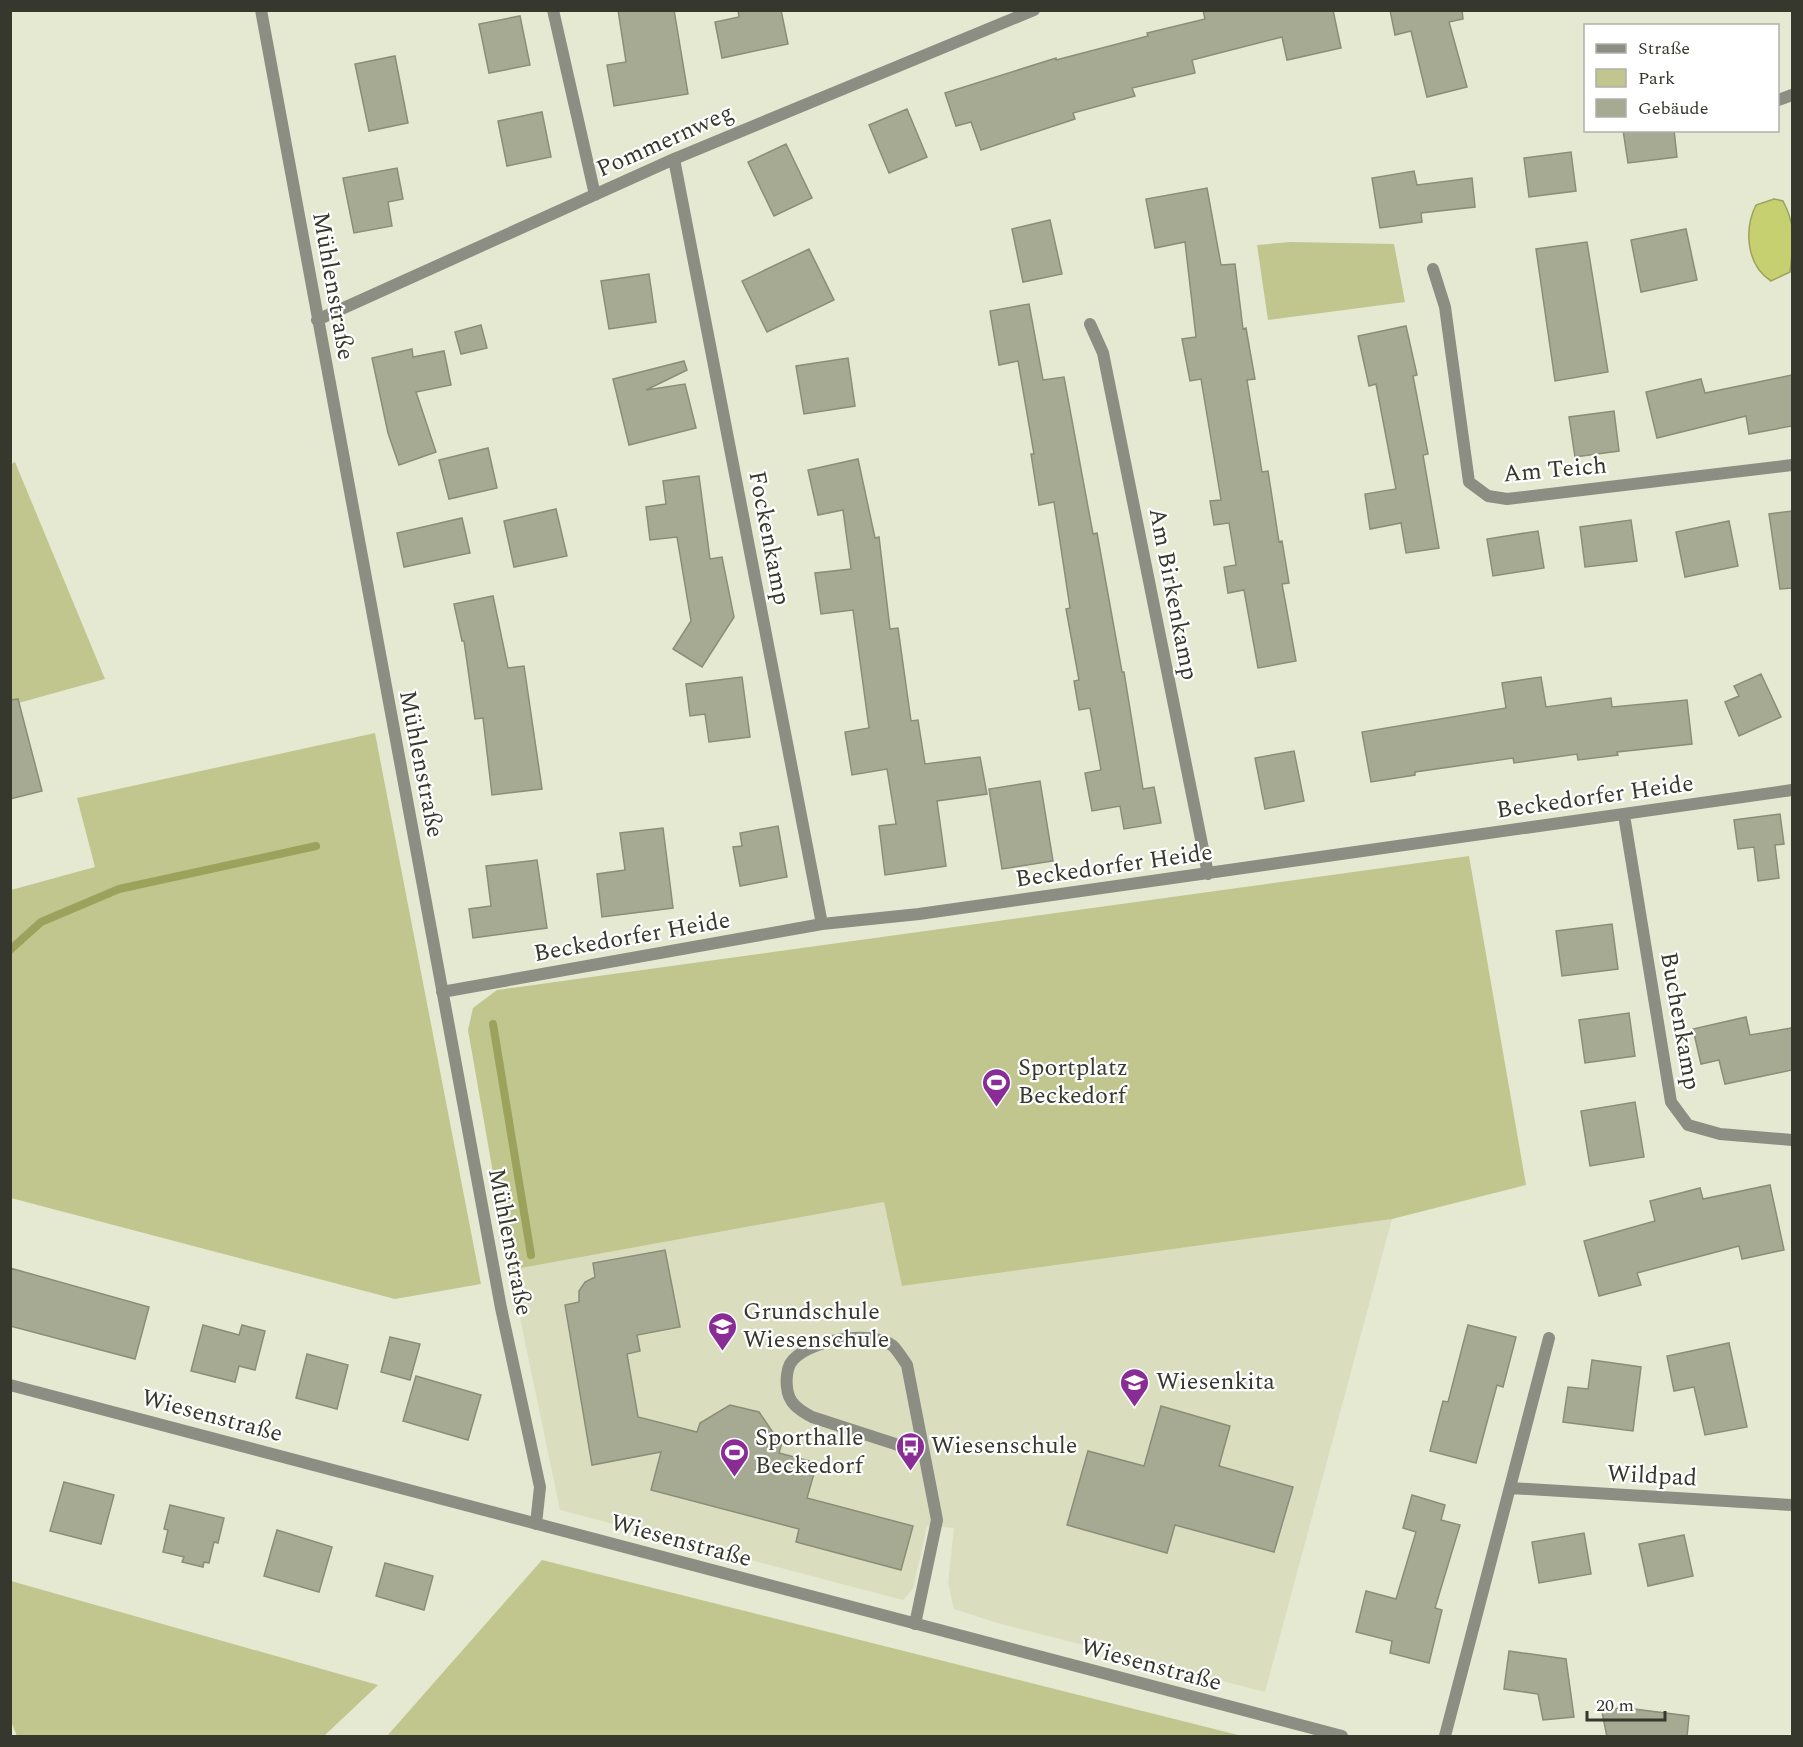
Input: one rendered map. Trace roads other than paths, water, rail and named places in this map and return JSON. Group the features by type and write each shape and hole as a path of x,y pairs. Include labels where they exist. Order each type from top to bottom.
{"street":[{"name":"Mühlenstraße","path":"261,10 501,1308 540,1487 536,1524"},
{"path":"553,10 595,195"},
{"name":"Pommernweg","path":"317,320 674,159 1034,10"},
{"name":"Fockenkamp","path":"674,159 822,924"},
{"name":"Am Teich","path":"1433,269 1445,308 1470,482 1488,496 1507,499 1792,465"},
{"name":"Am Birkenkamp","path":"1090,324 1103,353 1208,874"},
{"name":"Beckedorfer Heide","path":"442,992 822,924 919,914 1792,790"},
{"name":"Buchenkamp","path":"1624,814 1671,1102 1688,1125 1720,1134 1792,1140"},
{"path":"915,1624 936,1520 924,1453 907,1365 893,1346 876,1339 855,1338 813,1347 802,1352 790,1364 786,1379 787,1392 795,1408 812,1417 924,1453"},
{"path":"1445,1737 1548,1338"},
{"name":"Wiesenstraße","path":"10,1385 1342,1737"},
{"name":"Wildpad","path":"1510,1488 1792,1506"}],"waterway":[{"path":"10,950 41,922 119,889 316,846"},
{"path":"493,1024 531,1255"}],"place":[{"name":"Sportplatz Beckedorf","path":"997,1108"},
{"name":"Grundschule Wiesenschule","path":"722,1352"},
{"name":"Wiesenkita","path":"1135,1408"},
{"name":"Wiesenschule","path":"910,1472"},
{"name":"Sporthalle Beckedorf","path":"734,1478"}]}
